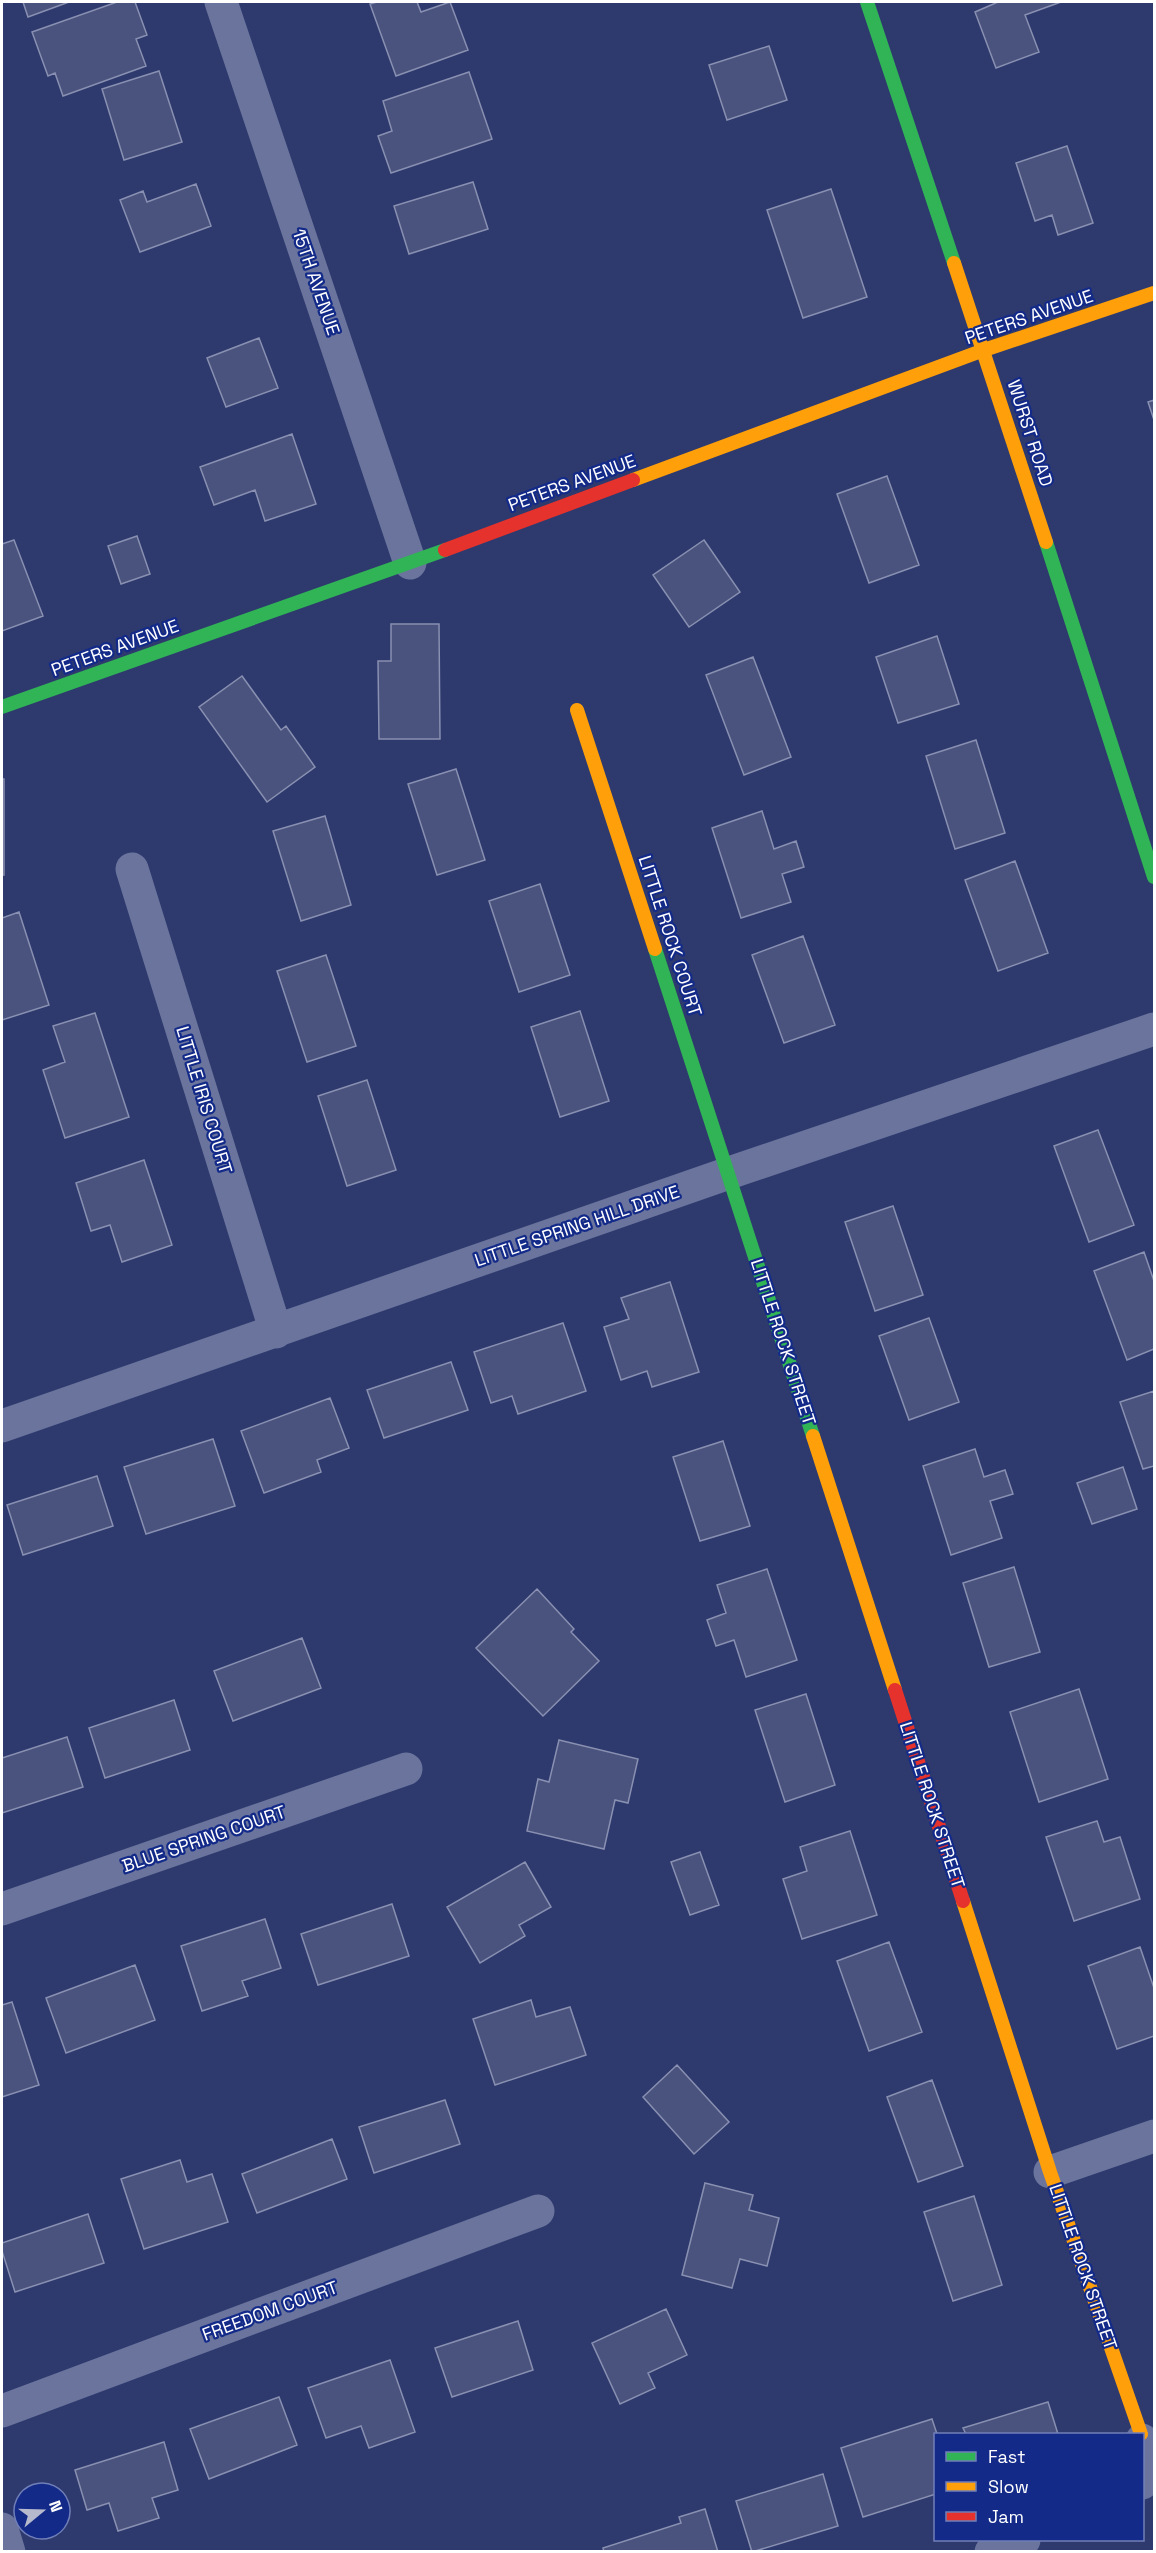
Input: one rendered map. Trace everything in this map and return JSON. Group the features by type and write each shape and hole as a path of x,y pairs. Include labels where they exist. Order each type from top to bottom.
{"street":[{"name":"15TH AVENUE","path":"221,2 410,563"},
{"name":"WURST ROAD","path":"867,2 984,350 1155,877"},
{"name":"PETERS AVENUE","path":"2,707 410,563 984,350 1155,293"},
{"name":"LITTLE ROCK COURT","path":"577,710 729,1173"},
{"name":"LITTLE IRIS COURT","path":"132,868 276,1332"},
{"name":"LITTLE SPRING HILL DRIVE","path":"2,1426 729,1173 1155,1029"},
{"name":"LITTLE ROCK STREET","path":"729,1173 1050,2172 1141,2433"},
{"name":"BLUE SPRING COURT","path":"2,1909 406,1769"},
{"path":"1050,2172 1155,2136"},
{"name":"FREEDOM COURT","path":"2,2411 538,2211"},
{"path":"1144,2453 1146,2480 1144,2482"},
{"path":"2,2529 9,2552"},
{"path":"991,2552 1021,2541"}],"building":[{"path":"23,2 69,2 28,17"},
{"path":"117,2 135,2 147,35 136,39 146,66 63,96 55,73 48,76 32,32"},
{"path":"417,2 421,12 450,2 468,50 396,76 370,4"},
{"path":"998,2 1061,2 1025,15 1039,52 996,68 975,12"},
{"path":"769,46 787,100 727,120 709,65"},
{"path":"159,71 182,142 124,160 102,89"},
{"path":"469,72 492,139 391,173 378,136 392,131 383,101"},
{"path":"1067,146 1093,223 1058,235 1052,215 1035,221 1016,163"},
{"path":"473,182 488,229 409,254 394,206"},
{"path":"196,184 211,226 140,252 120,200 143,191 147,202"},
{"path":"831,189 867,297 803,318 767,210"},
{"path":"259,338 278,388 226,407 207,358"},
{"path":"1154,400 1154,420 1148,402"},
{"path":"292,434 316,504 265,521 255,490 214,505 200,467"},
{"path":"887,476 919,565 869,583 837,494"},
{"path":"137,536 150,574 121,584 108,546"},
{"path":"14,540 43,616 2,631 2,544"},
{"path":"704,540 740,592 689,627 653,575"},
{"path":"391,624 439,624 440,739 379,739 378,661 391,661"},
{"path":"937,636 959,704 898,723 876,657"},
{"path":"753,657 791,757 744,775 706,675"},
{"path":"242,676 281,730 286,726 315,767 267,802 199,707"},
{"path":"976,740 1005,833 955,849 926,756"},
{"path":"456,769 485,860 437,875 408,784"},
{"path":"2,779 4,779 4,875 2,875"},
{"path":"762,811 774,849 796,841 804,867 782,874 791,902 741,918 712,828"},
{"path":"325,816 351,905 301,921 273,831"},
{"path":"1015,861 1048,953 998,971 965,880"},
{"path":"540,884 570,975 519,992 489,901"},
{"path":"19,912 49,1005 2,1020 2,918"},
{"path":"803,936 835,1025 784,1043 752,955"},
{"path":"326,955 356,1046 307,1062 277,971"},
{"path":"580,1011 609,1101 560,1117 531,1027"},
{"path":"95,1013 129,1117 65,1138 43,1070 65,1062 53,1026"},
{"path":"367,1080 396,1170 347,1186 318,1096"},
{"path":"1098,1130 1134,1225 1089,1242 1054,1146"},
{"path":"144,1160 172,1245 122,1262 110,1225 91,1231 76,1183"},
{"path":"893,1206 923,1295 875,1311 845,1222"},
{"path":"1144,1252 1154,1281 1154,1349 1127,1360 1094,1271"},
{"path":"670,1282 699,1372 652,1387 647,1371 621,1380 604,1327 629,1319 621,1298"},
{"path":"929,1318 959,1402 909,1420 879,1336"},
{"path":"563,1323 586,1391 518,1414 512,1396 491,1403 474,1352"},
{"path":"451,1362 468,1410 384,1438 367,1390"},
{"path":"1154,1391 1154,1466 1143,1469 1120,1402"},
{"path":"330,1398 349,1448 317,1460 321,1472 264,1493 241,1431"},
{"path":"213,1439 235,1506 146,1534 124,1467"},
{"path":"723,1441 750,1526 700,1541 673,1457"},
{"path":"975,1449 984,1477 1005,1470 1013,1494 990,1501 1002,1538 951,1555 923,1466"},
{"path":"1123,1467 1137,1509 1092,1524 1077,1483"},
{"path":"97,1476 113,1526 23,1555 7,1505"},
{"path":"1014,1567 1040,1652 989,1667 963,1583"},
{"path":"767,1569 797,1660 746,1677 734,1640 716,1646 707,1620 726,1613 717,1585"},
{"path":"537,1589 574,1629 571,1632 599,1661 543,1716 476,1648"},
{"path":"302,1638 321,1688 233,1721 214,1671"},
{"path":"1079,1689 1108,1779 1039,1802 1010,1712"},
{"path":"806,1694 835,1785 785,1802 755,1710"},
{"path":"174,1700 190,1750 105,1778 89,1728"},
{"path":"67,1737 83,1787 2,1813 2,1758"},
{"path":"559,1740 638,1759 628,1803 615,1800 604,1849 527,1831 538,1779 549,1782"},
{"path":"1097,1821 1104,1842 1120,1837 1140,1899 1074,1921 1046,1837"},
{"path":"850,1831 877,1915 802,1939 783,1879 807,1871 800,1847"},
{"path":"700,1852 719,1905 690,1915 671,1862"},
{"path":"525,1862 551,1907 519,1925 525,1936 480,1963 447,1907"},
{"path":"392,1904 409,1956 318,1985 301,1934"},
{"path":"265,1919 281,1968 242,1981 248,1996 202,2011 181,1946"},
{"path":"889,1942 922,2032 869,2051 837,1961"},
{"path":"1140,1947 1154,1988 1154,2036 1117,2049 1088,1966"},
{"path":"135,1965 155,2020 66,2053 46,1998"},
{"path":"531,2000 536,2017 570,2007 586,2055 495,2085 473,2019"},
{"path":"12,2002 39,2085 2,2097 2,2005"},
{"path":"677,2065 729,2122 694,2154 643,2097"},
{"path":"932,2080 963,2166 918,2182 887,2097"},
{"path":"445,2100 460,2144 374,2173 359,2127"},
{"path":"332,2139 347,2179 257,2213 242,2174"},
{"path":"180,2160 187,2182 212,2174 228,2222 144,2249 121,2179"},
{"path":"705,2183 753,2195 749,2210 779,2218 767,2266 740,2259 732,2288 682,2275"},
{"path":"974,2196 1002,2285 953,2301 924,2212"},
{"path":"88,2214 104,2263 15,2292 2,2251 2,2243"},
{"path":"666,2309 687,2355 648,2373 655,2388 620,2404 592,2343"},
{"path":"518,2321 533,2370 452,2397 435,2348"},
{"path":"390,2360 415,2432 369,2448 361,2426 326,2438 308,2388"},
{"path":"279,2397 297,2445 209,2479 190,2429"},
{"path":"1048,2402 1058,2433 966,2433 963,2428"},
{"path":"932,2419 937,2433 934,2433 934,2495 863,2517 841,2448"},
{"path":"164,2442 178,2490 152,2498 159,2518 118,2531 109,2503 87,2510 75,2470"},
{"path":"823,2474 838,2526 752,2552 736,2501"},
{"path":"705,2509 718,2552 604,2552 603,2548 681,2523 679,2517"}],"traffic: fast":[{"path":"867,2 954,263"},
{"path":"1046,542 1154,877"},
{"path":"2,707 445,550"},
{"path":"655,949 813,1436"}],"traffic: slow":[{"path":"954,263 1046,542"},
{"path":"633,480 984,350 1154,293"},
{"path":"577,710 655,949"},
{"path":"813,1436 895,1690"},
{"path":"963,1901 1050,2172 1141,2433"}],"traffic: jam":[{"path":"445,550 633,480"},
{"path":"895,1690 963,1901"}]}
